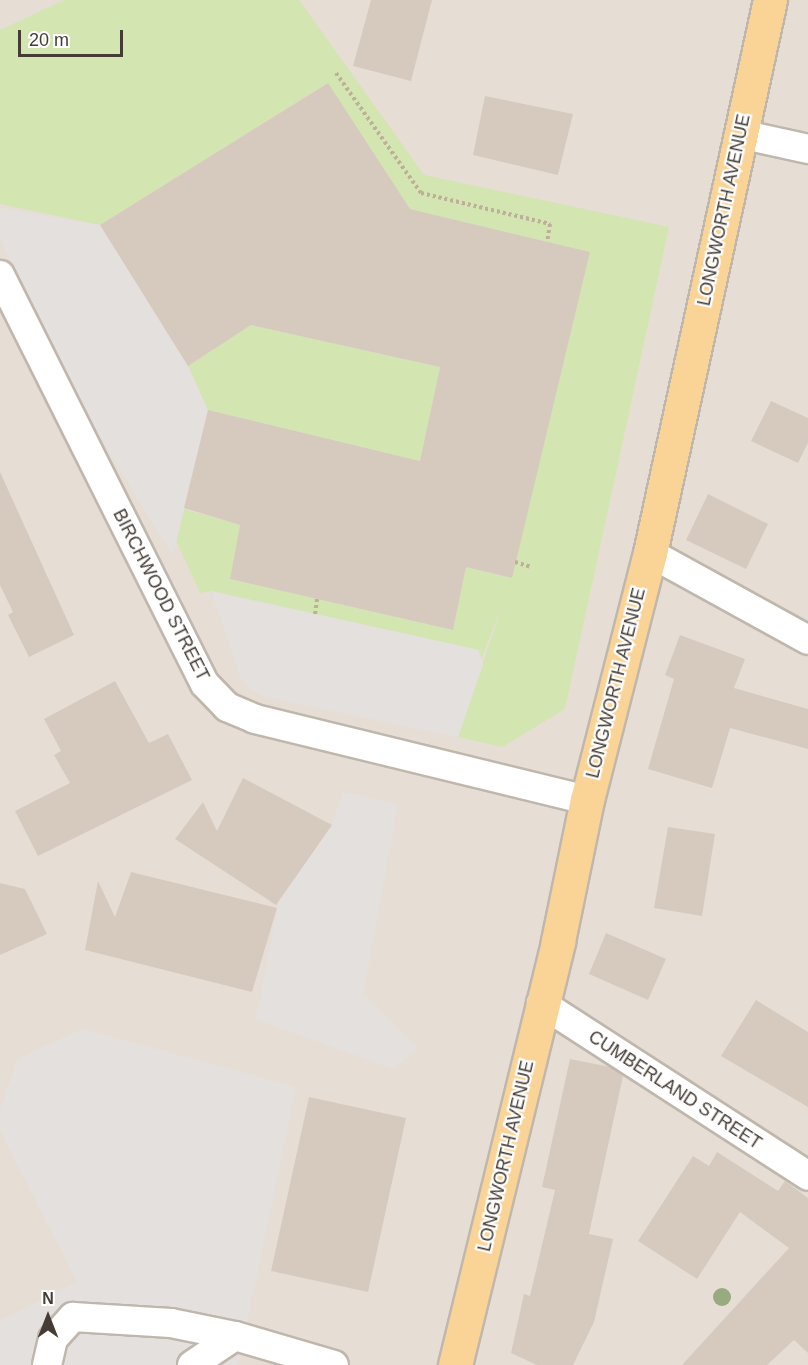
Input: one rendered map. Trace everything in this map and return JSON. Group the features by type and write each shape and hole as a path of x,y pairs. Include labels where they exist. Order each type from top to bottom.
{"main road":[{"name":"LONGWORTH AVENUE","path":"455,1365 587,800 650,554 770,0"}],"street":[{"path":"740,134 808,148"},
{"name":"BIRCHWOOD STREET","path":"0,275 205,684 227,707 255,719 587,800"},
{"path":"650,554 808,640"},
{"name":"CUMBERLAND STREET","path":"541,1003 808,1176"},
{"path":"46,1365 53,1339 73,1317 171,1323 235,1336 334,1365"},
{"path":"192,1365 235,1336"}],"path":[{"path":"336,73 421,193 550,224 547,242"},
{"path":"515,562 531,567"},
{"path":"315,614 317,599"}],"shaded area":[{"path":"0,0 808,0 808,1365 0,1365"},
{"path":"0,208 100,225 188,366 208,410 173,556 97,433 0,240"},
{"path":"211,591 479,650 483,665 458,737 266,697 250,689 240,677"},
{"path":"342,792 398,804 363,994 418,1048 394,1069 256,1019 279,900 332,825"},
{"path":"83,1029 296,1087 238,1365 0,1365 0,1321 77,1282 0,1129 0,1111 17,1059"}],"green space":[{"path":"64,0 299,0 424,175 669,227 565,709 502,747 458,737 503,603 481,660 478,650 211,591 200,593 176,540 184,509 240,525 230,579 453,630 466,567 511,578 590,252 410,209 327,83 100,225 0,204 0,30"},
{"path":"251,325 440,367 420,461 208,410 188,366"}],"building":[{"path":"371,0 432,0 411,81 353,66"},
{"path":"328,83 410,209 590,252 512,578 466,567 453,630 230,579 240,525 184,508 208,410 420,461 440,367 251,325 188,366 100,225"},
{"path":"485,96 573,114 558,175 473,155"},
{"path":"771,401 808,418 808,443 798,463 751,441"},
{"path":"0,472 74,635 29,657 8,615 13,612 0,585"},
{"path":"708,494 768,524 746,569 686,540"},
{"path":"680,635 745,659 734,688 808,709 808,749 730,728 712,788 648,769 674,679 665,675"},
{"path":"115,681 149,743 168,734 192,780 38,856 15,811 70,783 54,755 61,751 44,719"},
{"path":"243,778 332,825 276,905 175,839 203,802 217,831"},
{"path":"668,827 715,834 702,916 654,908"},
{"path":"131,872 277,908 252,992 85,950 98,881 115,917"},
{"path":"0,883 25,889 47,934 0,955"},
{"path":"606,933 666,959 648,1000 589,974"},
{"path":"756,1000 808,1032 808,1107 721,1056"},
{"path":"570,1059 610,1067 623,1076 589,1234 613,1239 594,1322 573,1365 537,1365 511,1353 524,1294 530,1296 555,1190 542,1187"},
{"path":"309,1097 406,1118 368,1292 271,1271"},
{"path":"717,1152 778,1191 785,1181 808,1198 808,1353 794,1340 767,1365 682,1365 789,1248 740,1212 697,1279 638,1241 693,1156 709,1166"}]}
